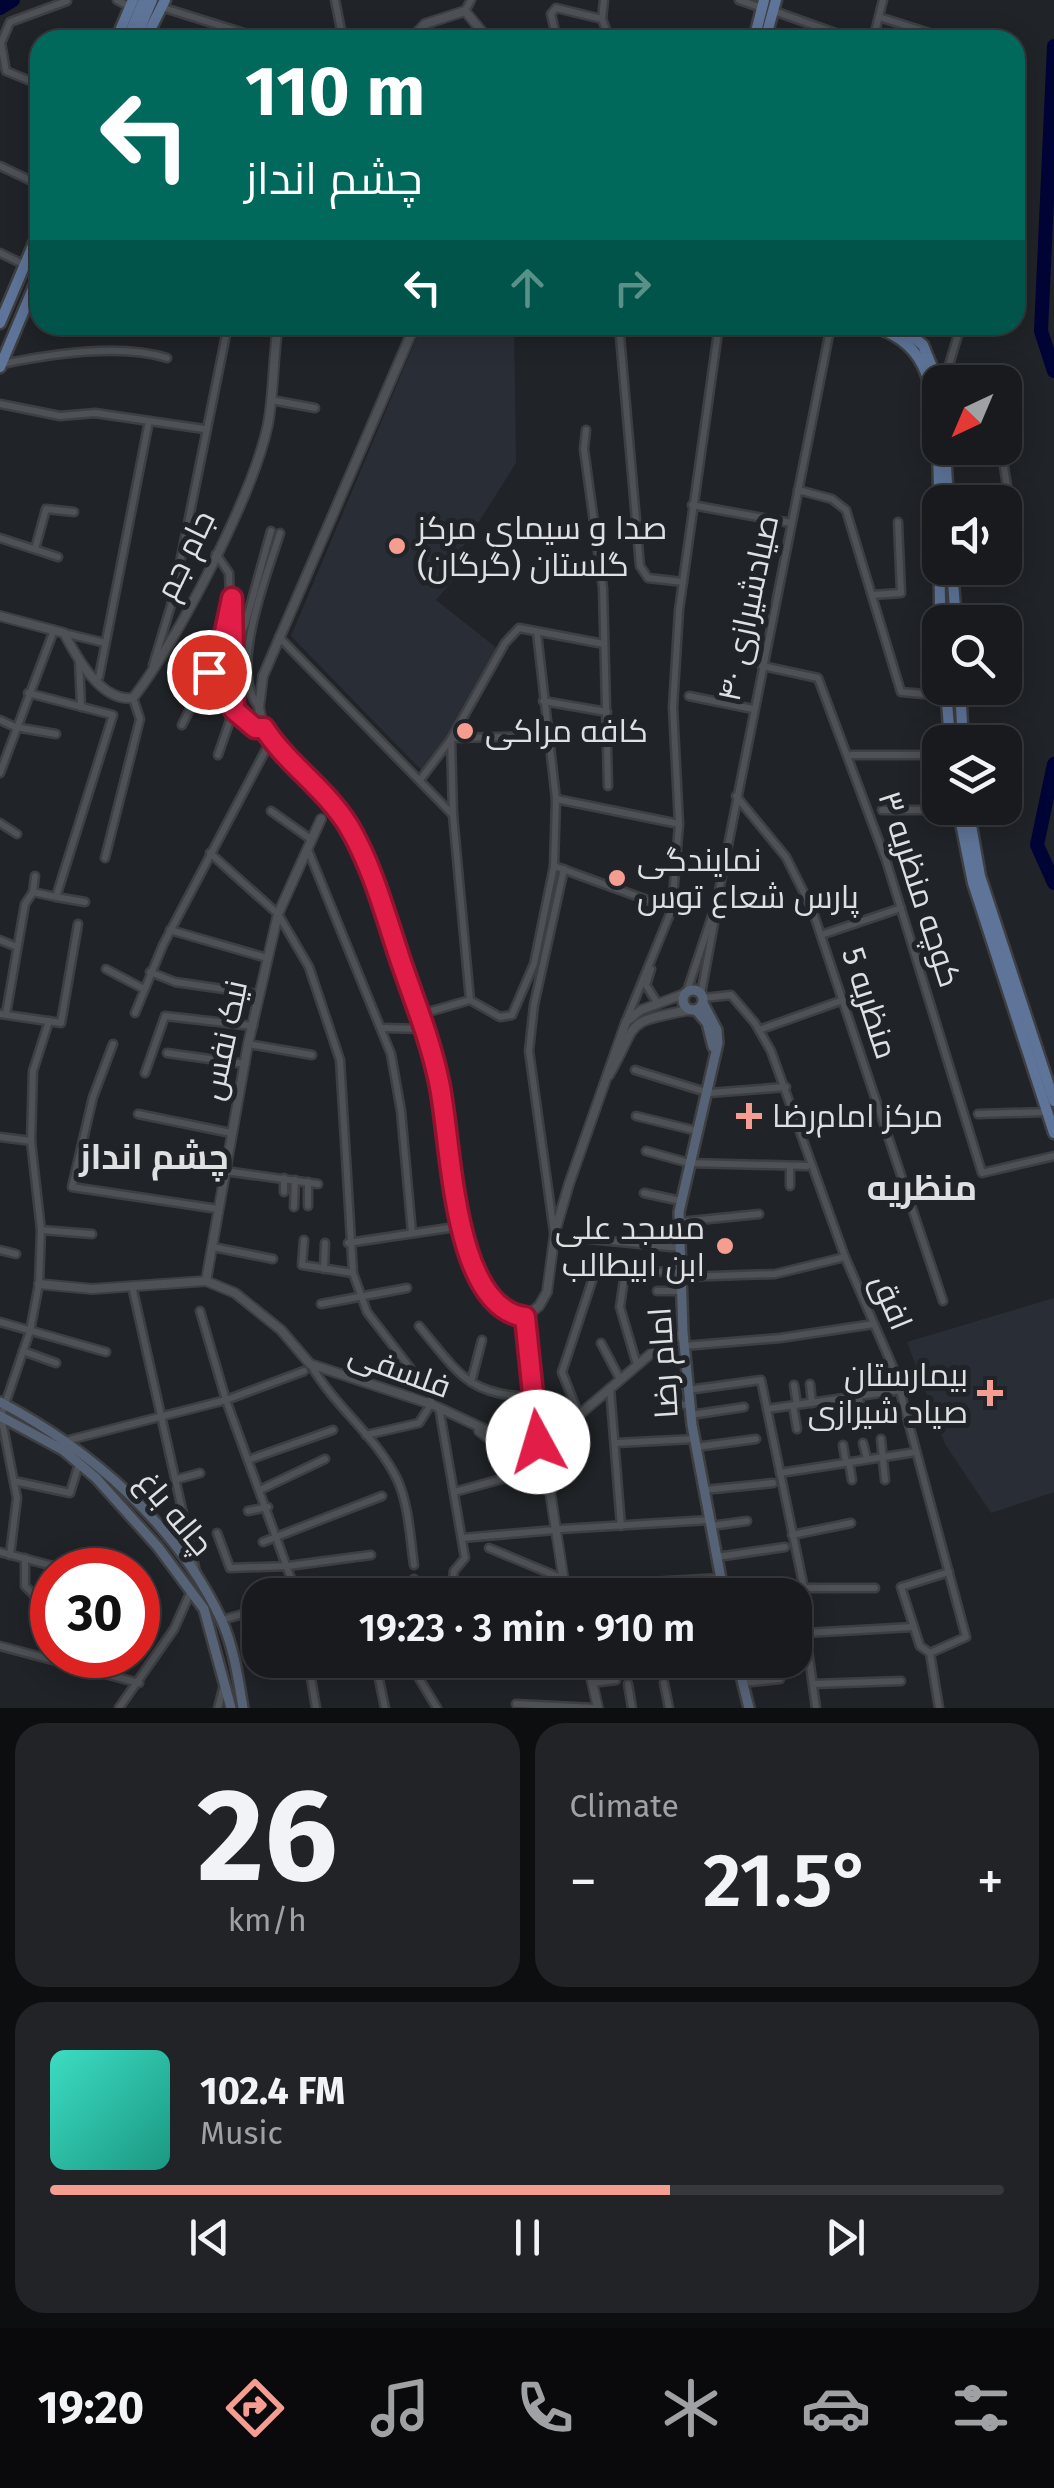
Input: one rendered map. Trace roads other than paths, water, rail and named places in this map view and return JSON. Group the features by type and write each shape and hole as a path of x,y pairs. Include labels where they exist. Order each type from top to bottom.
{"main road":[{"path":"134,30 144,0"},
{"path":"138,30 159,2"},
{"path":"149,30 159,2"},
{"path":"120,30 131,4"},
{"path":"758,30 769,5"},
{"path":"766,30 769,5"},
{"path":"0,323 4,304 30,252"},
{"path":"0,365 30,297"},
{"path":"893,335 914,352 931,391 939,605"},
{"path":"910,335 922,345 932,365"},
{"path":"964,825 973,883 1051,1112 1054,1134"},
{"path":"966,825 1054,1101"},
{"path":"686,993 699,1003 684,1004 686,993"},
{"name":"امام رضا","path":"699,1003 717,1030 714,1070 681,1200 682,1333 696,1443 721,1578"},
{"name":"چاله باغ","path":"2,1404 69,1440 121,1486 197,1578 222,1620 236,1662 243,1708"},
{"name":"چاله باغ","path":"0,1416 62,1450 78,1464 125,1508 191,1590 204,1609 232,1708"},
{"path":"741,1678 749,1708"}],"street":[{"path":"117,0 131,4"},
{"path":"334,0 341,30"},
{"path":"419,30 425,24 465,11 471,0"},
{"path":"604,0 602,19 606,30"},
{"path":"739,0 769,5 830,30"},
{"path":"875,30 883,0"},
{"path":"30,84 20,82 6,71 2,62 1,42 10,22 68,1"},
{"path":"159,2 238,30"},
{"path":"555,30 551,14 556,8 602,19"},
{"path":"465,11 481,30"},
{"path":"879,17 920,30"},
{"path":"0,166 30,180"},
{"path":"0,253 24,265"},
{"path":"149,678 172,602 226,335"},
{"name":"جام جم","path":"134,698 149,678 215,553 258,459 277,335"},
{"path":"258,707 263,676 411,335"},
{"path":"620,335 640,566 648,578 682,582"},
{"path":"280,532 252,628 248,695 258,707 272,740 323,788 350,828 425,1028 440,1084 462,1226 476,1274 492,1303 506,1314 525,1317 539,1306 547,1292 555,1238 602,1088 672,909 679,824 672,706 682,582 718,335"},
{"name":"۴۰ صیادشیرازی","path":"699,1003 735,795 830,335"},
{"path":"948,365 958,335"},
{"path":"0,365 100,350 145,351 168,358"},
{"path":"270,400 315,408"},
{"path":"0,404 60,416 95,413 204,429"},
{"path":"100,677 149,420"},
{"path":"586,430 584,449 602,588 608,786"},
{"path":"798,490 832,499 846,510 902,692 922,692"},
{"path":"692,505 791,523"},
{"path":"34,549 46,508 74,512"},
{"path":"872,595 900,593 898,522"},
{"path":"234,649 245,625 271,531"},
{"path":"0,541 58,558"},
{"path":"215,553 223,558 229,573 234,649 234,710 218,754"},
{"path":"182,725 222,646 232,598"},
{"path":"0,616 105,643"},
{"path":"420,780 451,738 505,643 520,628 604,644"},
{"path":"58,632 110,694 121,700 134,698 140,719 106,858"},
{"path":"0,773 14,727 58,632"},
{"path":"421,1014 470,1000 500,1017 512,1015 534,964 554,866 556,799 537,633"},
{"path":"279,638 452,815"},
{"path":"79,660 82,707"},
{"name":"کوچه منظریه ۳","path":"762,666 818,678 851,755 982,1173 1054,1156"},
{"path":"28,693 113,715 56,896"},
{"path":"689,696 753,709"},
{"path":"543,701 607,712"},
{"path":"234,710 255,728 264,728"},
{"path":"0,720 14,727 56,734"},
{"path":"451,738 548,736"},
{"path":"451,738 452,815 470,1000"},
{"path":"135,1013 142,988 170,930 272,740"},
{"path":"851,755 922,755"},
{"name":"منظریه 5","path":"735,795 786,858 821,935 943,1301"},
{"path":"556,799 679,824"},
{"path":"882,810 922,809"},
{"path":"271,811 312,840"},
{"name":"نیک نفس","path":"206,1281 267,958 278,914 321,818"},
{"path":"0,824 17,834"},
{"path":"308,850 382,1028 401,1111 412,1234"},
{"path":"210,853 278,914 309,968 333,1032 340,1060 352,1273 361,1300 431,1395 435,1406 465,1558 453,1578"},
{"path":"554,866 672,909"},
{"path":"555,1238 529,1052 534,1005 564,869"},
{"path":"35,876 34,892 25,904 3,1014 61,1023 78,924"},
{"path":"34,892 85,902"},
{"name":"۴۰ صیادشیرازی","path":"686,993 717,901"},
{"path":"821,935 901,908"},
{"path":"170,930 267,958"},
{"path":"0,940 18,947"},
{"path":"656,950 646,985 658,1004"},
{"path":"106,968 142,988"},
{"path":"150,972 175,982 261,999"},
{"path":"626,1022 686,993"},
{"name":"افق","path":"699,1003 731,996 759,1030 786,1087 846,1256 901,1390 966,1638 930,1653"},
{"path":"759,1030 842,1000"},
{"path":"602,1088 627,1032 636,1022 699,1003"},
{"path":"144,1073 165,1016 252,1026"},
{"path":"10,1555 17,1498 0,1416 30,1331 40,1284 41,1230 30,1142 33,1071 50,1021"},
{"path":"382,1028 425,1028"},
{"path":"113,1044 93,1097 72,1187 218,1209"},
{"path":"248,1044 312,1054"},
{"path":"167,1053 245,1064"},
{"path":"635,1070 709,1093 786,1087"},
{"path":"978,1114 1051,1112"},
{"path":"138,1114 231,1133"},
{"path":"636,1116 698,1131"},
{"path":"0,1137 30,1142"},
{"path":"646,1152 689,1163 807,1166"},
{"path":"790,1166 790,1186"},
{"path":"226,1172 318,1184"},
{"path":"284,1178 284,1192"},
{"path":"294,1207 295,1180"},
{"path":"308,1182 308,1206"},
{"path":"644,1193 681,1200"},
{"path":"680,1222 758,1214"},
{"path":"348,1243 462,1226"},
{"path":"41,1230 92,1234"},
{"path":"580,1238 680,1248"},
{"path":"304,1240 302,1266 352,1273"},
{"path":"324,1269 325,1242"},
{"path":"213,1247 274,1260"},
{"path":"0,1250 16,1254"},
{"path":"650,1270 682,1275 774,1274 846,1256"},
{"path":"626,1265 620,1307 637,1365"},
{"path":"40,1284 64,1289 206,1281 235,1294 266,1318 330,1399 366,1435 396,1479 414,1565"},
{"path":"578,1413 562,1372 592,1281"},
{"path":"132,1285 197,1578"},
{"path":"321,1304 361,1300 406,1288"},
{"path":"657,1291 683,1291"},
{"path":"200,1311 226,1400 251,1458 292,1578"},
{"path":"454,1492 539,1469 550,1456 538,1442 525,1317"},
{"path":"0,1322 106,1352"},
{"path":"684,1346 784,1338 874,1324"},
{"path":"420,1326 471,1382 496,1396 534,1397"},
{"path":"525,1466 520,1451 578,1413 682,1333"},
{"path":"471,1382 482,1340"},
{"path":"601,1343 620,1379"},
{"path":"23,1352 56,1364"},
{"path":"62,1450 69,1440 226,1400 307,1368"},
{"name":"فلسفی","path":"307,1368 435,1406 472,1425"},
{"path":"664,1384 688,1387 761,1380 804,1588 874,1588"},
{"path":"810,1384 812,1403"},
{"path":"794,1385 798,1429"},
{"path":"610,1387 621,1526"},
{"path":"767,1409 901,1390"},
{"path":"858,1396 864,1420"},
{"path":"838,1399 841,1419"},
{"path":"662,1404 691,1410 744,1407"},
{"path":"366,1435 419,1423 435,1406"},
{"path":"472,1425 499,1436 538,1442"},
{"path":"472,1425 525,1466 539,1469"},
{"path":"251,1458 333,1430"},
{"path":"616,1443 756,1439"},
{"path":"881,1440 884,1480"},
{"path":"862,1442 868,1460"},
{"path":"843,1445 852,1480"},
{"path":"780,1473 916,1452"},
{"path":"262,1489 325,1459"},
{"path":"14,1480 70,1493 78,1464"},
{"path":"489,1548 561,1578 558,1530 539,1469"},
{"path":"178,1479 200,1473"},
{"path":"704,1490 774,1482"},
{"path":"263,1542 382,1496"},
{"path":"248,1511 268,1507"},
{"path":"462,1538 748,1521"},
{"path":"792,1535 851,1523"},
{"path":"218,1533 230,1568 288,1566 371,1554"},
{"path":"717,1557 785,1547"},
{"path":"0,1552 30,1560"},
{"path":"24,1558 25,1586 30,1591"},
{"path":"939,1708 930,1653 920,1646 901,1587 949,1572"},
{"path":"119,1708 174,1629 191,1590"},
{"path":"222,1620 242,1614"},
{"path":"812,1633 914,1627"},
{"path":"0,1646 138,1683"},
{"path":"218,1708 225,1678"},
{"path":"311,1678 316,1708"},
{"path":"379,1678 385,1708"},
{"path":"418,1678 436,1708"},
{"path":"516,1704 597,1708 591,1678"},
{"path":"811,1678 816,1708"},
{"path":"742,1684 780,1679"},
{"path":"592,1682 616,1680"},
{"path":"812,1684 900,1681"},
{"path":"664,1683 669,1708"},
{"path":"628,1684 632,1708"}],"waterway":[{"path":"0,8 13,0"},
{"path":"1054,46 1041,331 1054,371"},
{"path":"1054,764 1037,845 1054,883"}],"place":[{"name":"صدا و سیمای مرکز گلستان (گرگان)","path":"397,546"},
{"name":"کافه مراکی","path":"465,731"},
{"name":"نمایندگی پارس شعاع توس","path":"617,878"},
{"name":"مرکز امام‌رضا","path":"749,1116"},
{"name":"مسجد علی ابن ابیطالب","path":"725,1246"},
{"name":"بیمارستان صیاد شیرازی","path":"990,1393"}],"district":[{"name":"چشم انداز","path":"154,1157"},
{"name":"منظریه","path":"922,1188"}]}
